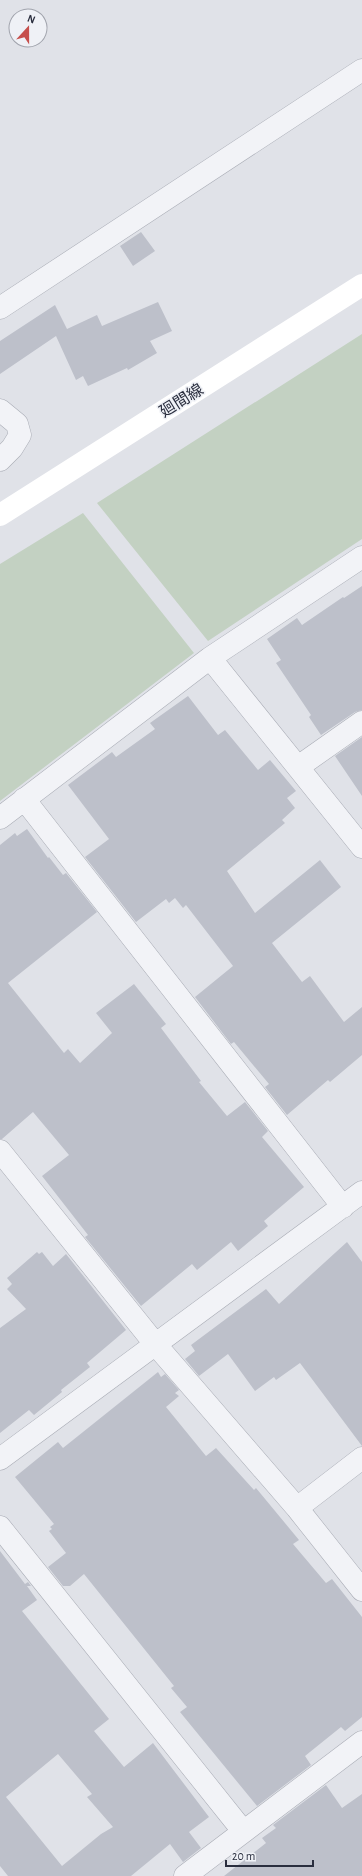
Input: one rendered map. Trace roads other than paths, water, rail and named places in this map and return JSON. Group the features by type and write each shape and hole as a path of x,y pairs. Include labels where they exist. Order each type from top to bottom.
{"street":[{"path":"0,308 362,70"},
{"name":"廻間線","path":"0,515 362,285"},
{"path":"0,410 17,424 20,435 12,448 0,460"},
{"path":"0,818 210,658 362,557"},
{"path":"210,658 362,847"},
{"path":"298,767 362,722"},
{"path":"24,799 343,1207"},
{"path":"0,1151 156,1345 297,1508 362,1590"},
{"path":"0,1459 362,1192"},
{"path":"297,1508 362,1458"},
{"path":"0,1527 243,1831"},
{"path":"185,1876 362,1742"}]}
